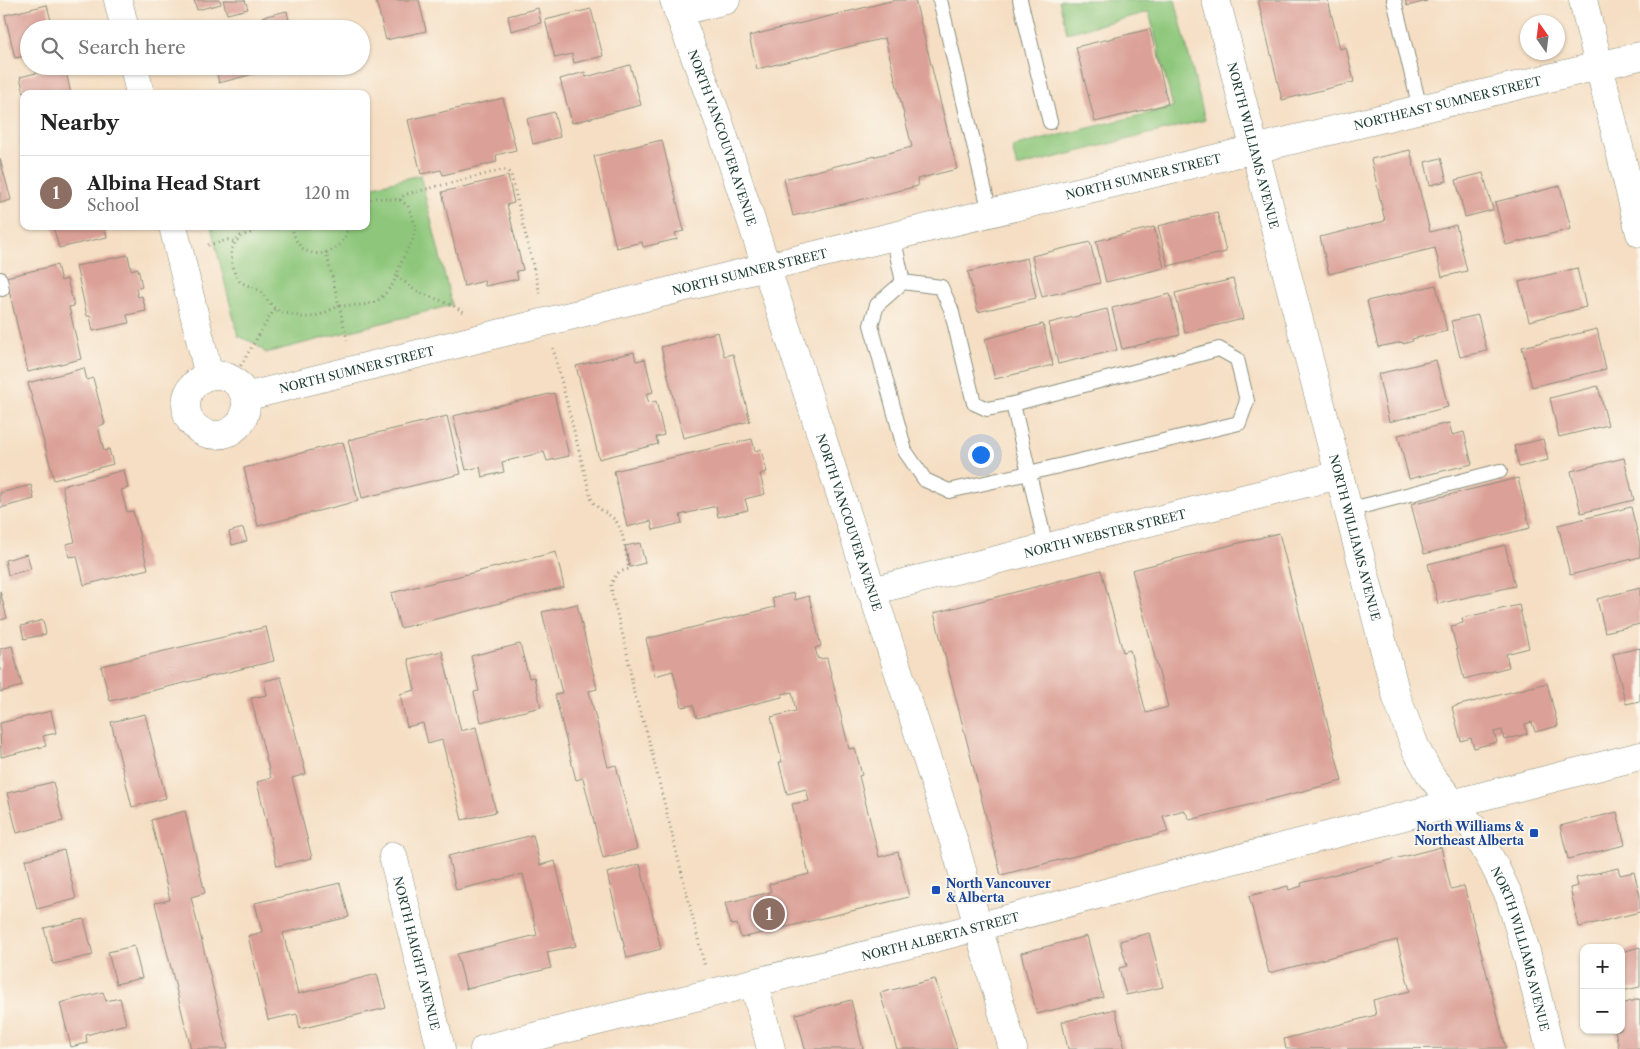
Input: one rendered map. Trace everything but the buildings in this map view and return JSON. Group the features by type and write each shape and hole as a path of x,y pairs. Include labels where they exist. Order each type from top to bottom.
{"street":[{"path":"118,0 123,20"},
{"path":"676,6 726,0"},
{"name":"NORTH WILLIAMS AVENUE","path":"1216,0 1381,640 1406,727 1431,776 1474,829 1510,898 1527,955 1550,1049"},
{"path":"1583,0 1640,233"},
{"name":"NORTH VANCOUVER AVENUE","path":"676,6 718,119 952,834 1013,1049"},
{"name":"NORTHEAST SUMNER STREET","path":"1254,149 1640,56"},
{"path":"136,75 139,90"},
{"name":"NORTH SUMNER STREET","path":"245,397 766,267 1254,149"},
{"path":"174,230 209,376"},
{"path":"209,376 222,376 232,380 240,387 245,397 246,410 240,423 228,433 217,435 205,433 194,426 189,417 186,406 188,396 196,382 209,376"},
{"name":"NORTH WEBSTER STREET","path":"871,590 1339,475"},
{"name":"NORTH ALBERTA STREET","path":"484,1049 979,927 1137,884 1640,756"},
{"name":"NORTH HAIGHT AVENUE","path":"393,856 441,1049"},
{"path":"754,983 771,1049"}],"lane":[{"path":"940,0 990,213"},
{"path":"1020,0 1050,122"},
{"path":"1394,0 1420,109"},
{"path":"893,236 903,282"},
{"path":"903,282 941,287 951,309 974,404 987,408 1013,404 1219,349 1237,359 1247,402 1239,423 950,490 925,480 905,451 871,325 877,305 903,282"},
{"path":"1013,404 1046,548"},
{"path":"1348,510 1500,471"}],"path":[{"path":"400,200 406,194 502,170 507,170 511,175 591,498 595,506 614,519 620,526 629,569 620,572 614,578 611,585 613,599 626,647 634,692 647,733 707,974"},
{"path":"257,230 241,236 235,242 231,258 235,274 240,282 261,291 280,312 289,315 312,317 339,306 363,305 376,302 393,284 413,239 416,227 408,206 400,200 370,199"},
{"path":"293,230 299,247 316,254 326,252 340,245 345,238 346,230"},
{"path":"208,245 228,240 235,242"},
{"path":"326,252 348,343"},
{"path":"397,276 416,291 452,305 466,314"},
{"path":"246,357 275,308"}],"green space":[{"path":"1059,0 1175,0 1205,120 1017,167 1012,147 1173,107 1149,12 1067,33"},
{"path":"420,175 452,305 266,353 254,343 238,336 212,230 370,230 370,187"}],"place":[{"name":"North Williams & Northeast Alberta","path":"1534,833"},
{"name":"North Vancouver & Alberta","path":"936,890"},
{"name":"Albina Head Start","path":"769,914"}]}
